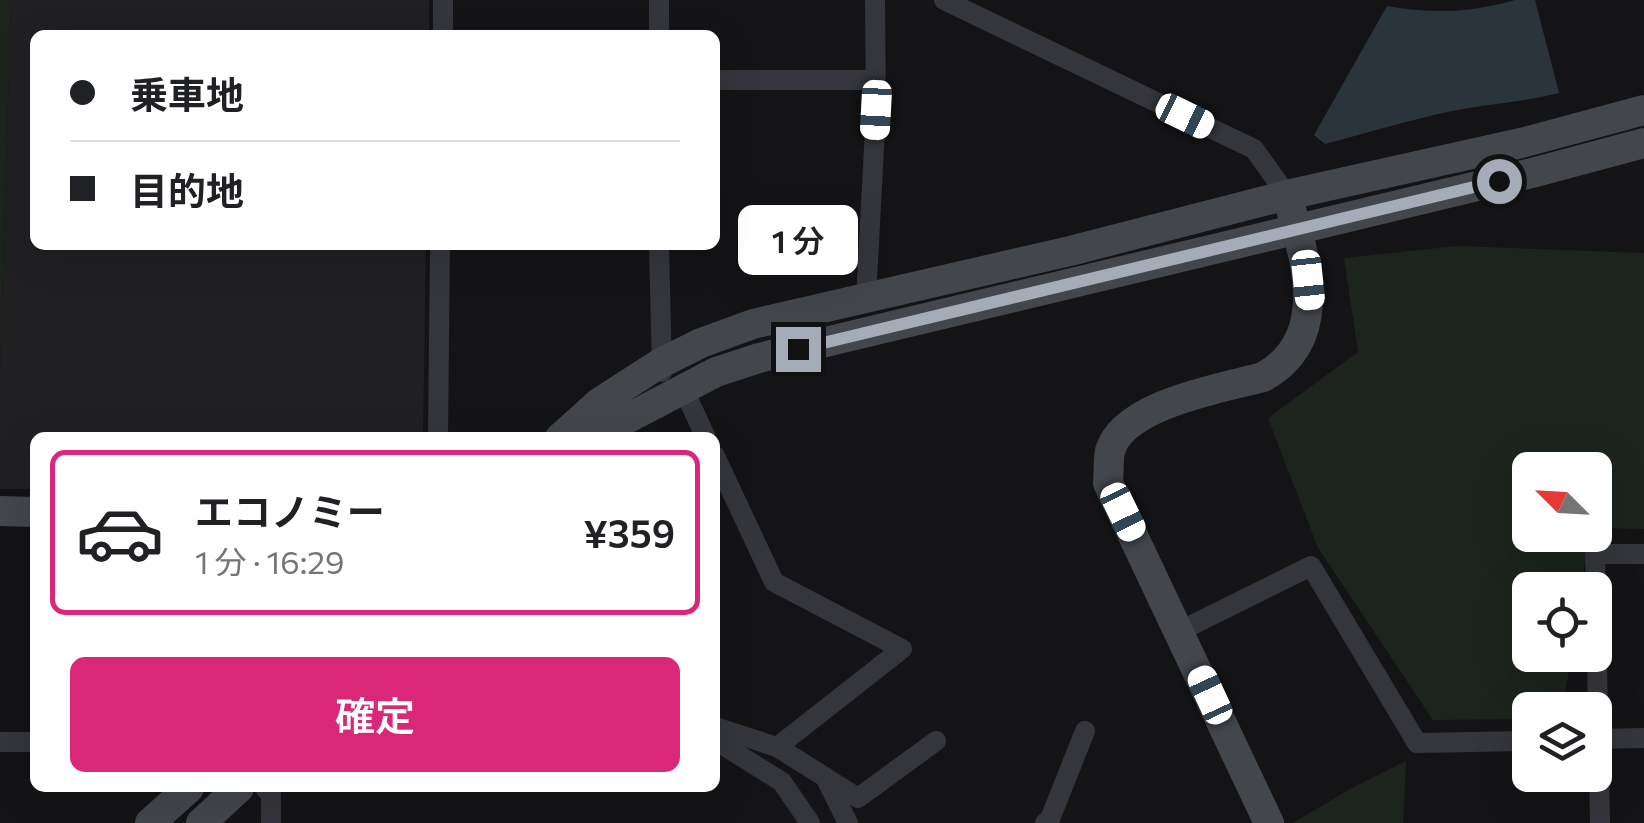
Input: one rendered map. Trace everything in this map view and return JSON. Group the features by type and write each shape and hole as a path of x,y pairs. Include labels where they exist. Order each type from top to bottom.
{"street":[{"path":"442,30 443,0"},
{"path":"659,0 659,30"},
{"path":"866,299 876,80 875,0"},
{"path":"944,0 1254,149 1287,195 1305,257 1310,304 1297,343 1280,368 1264,377 1143,414 1123,430 1110,449 1108,483 1269,823"},
{"path":"720,80 876,80"},
{"path":"567,432 600,402 659,364 753,324 1287,195 1521,143 1644,110"},
{"path":"608,432 716,372 759,358 1644,143"},
{"path":"438,432 440,250"},
{"path":"659,250 659,364 702,432"},
{"path":"720,467 774,582 902,649 777,748"},
{"path":"0,511 30,512"},
{"path":"1596,692 1595,554 1644,554"},
{"path":"1180,631 1312,566 1417,743 1512,741"},
{"path":"720,729 777,748 858,798 936,741"},
{"path":"1045,823 1085,731"},
{"path":"1612,739 1644,738"},
{"path":"0,742 30,742"},
{"path":"720,743 782,782 810,823"},
{"path":"824,777 848,823"},
{"path":"150,823 185,792"},
{"path":"201,823 235,792"},
{"path":"269,792 270,823"},
{"path":"1599,792 1600,823"}],"shaded area":[{"path":"0,0 11,0 0,372"},
{"path":"11,0 429,0 429,30 30,30 30,250 426,250 423,432 30,432 30,489 0,489"},
{"path":"1535,0 1559,93 1452,111 1325,144 1314,135 1387,6 1451,11"},
{"path":"1457,246 1644,253 1644,529 1612,528 1612,452 1512,452 1512,552 1586,552 1583,572 1512,572 1512,672 1569,672 1566,692 1512,692 1512,719 1433,720 1318,548 1268,418 1358,352 1344,258"},
{"path":"1406,761 1403,823 1293,823 1350,789"}],"route":[{"path":"798,349 1499,181"}]}
